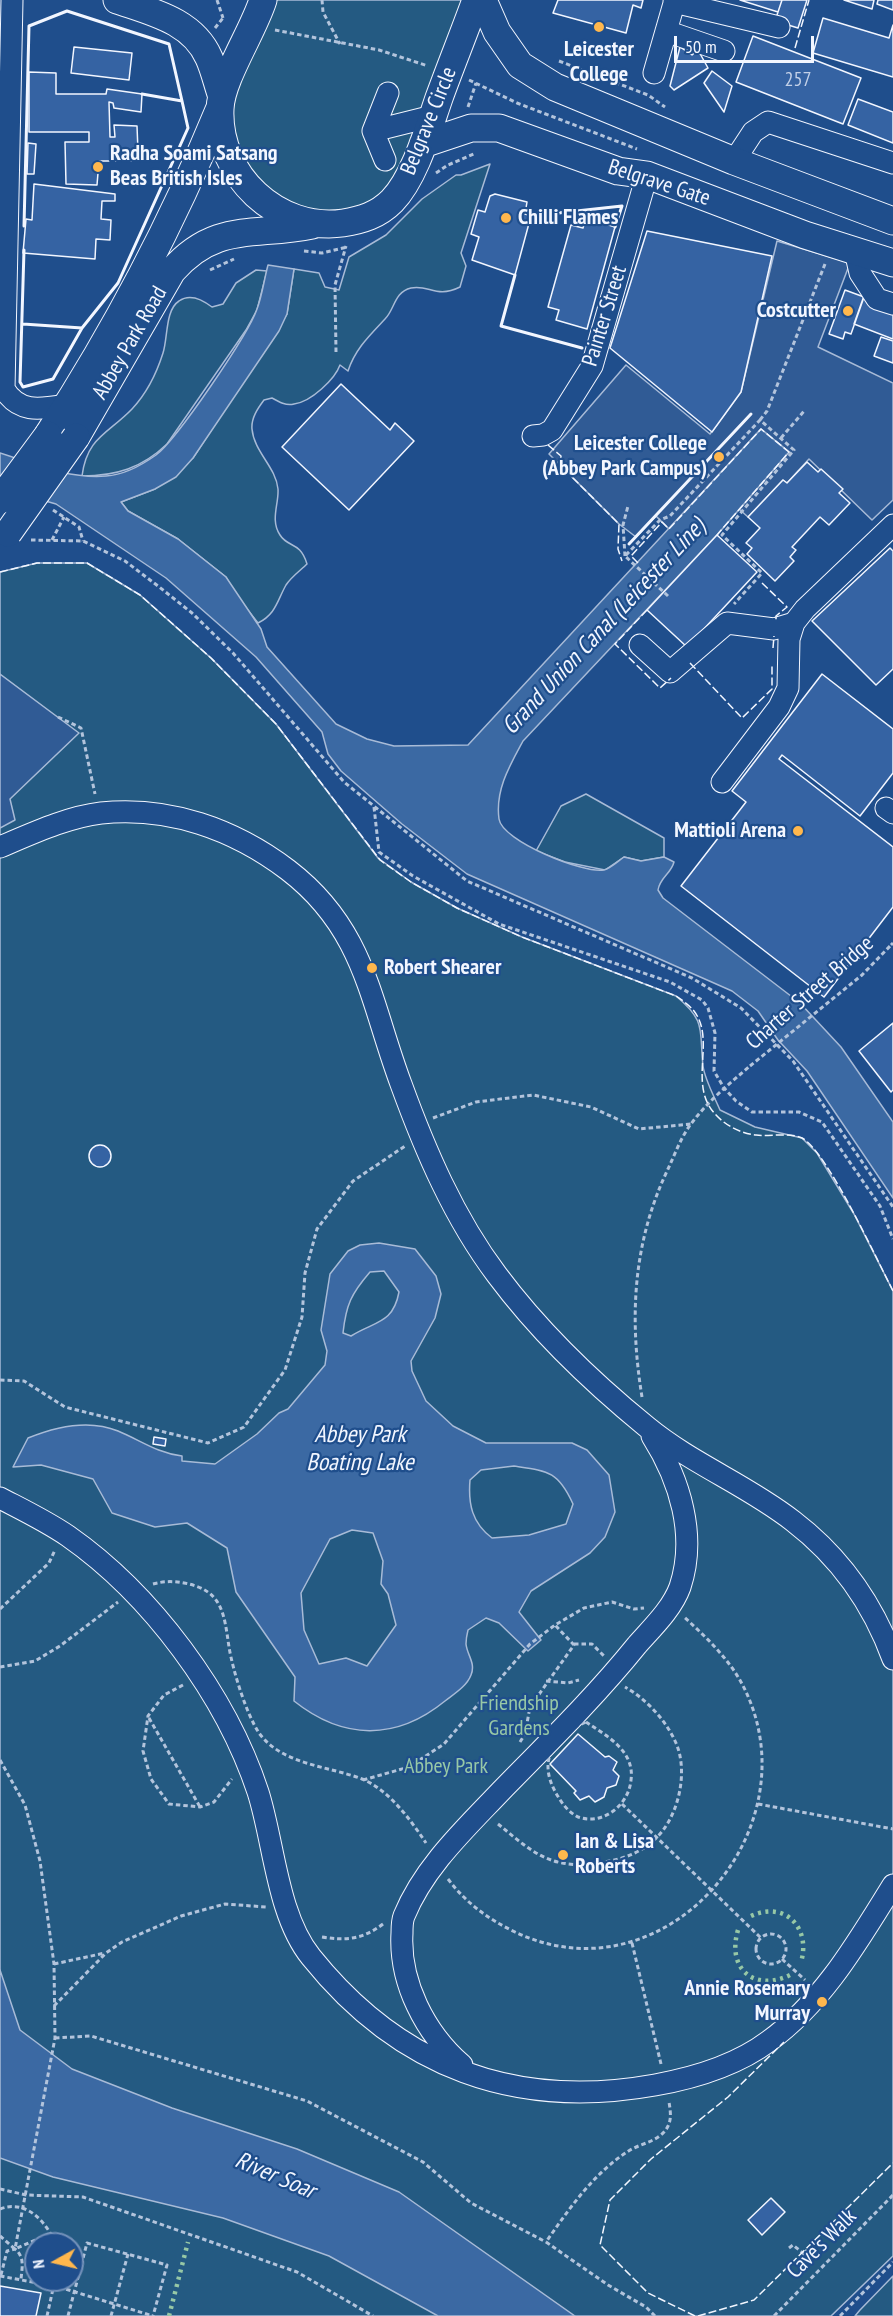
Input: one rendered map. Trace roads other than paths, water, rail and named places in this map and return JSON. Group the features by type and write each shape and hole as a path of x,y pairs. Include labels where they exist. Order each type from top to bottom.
{"main road":[{"name":"Belgrave Circle","path":"117,0 160,15 189,31 209,58 220,102 222,135 238,175 250,190 283,213 350,237 393,200 423,144 476,0"},
{"name":"Belgrave Gate","path":"483,0 497,32 520,65 555,87 734,161 893,222"},
{"path":"220,102 259,12"},
{"name":"Abbey Park Road","path":"0,500 48,435 131,299 181,201 220,102"},
{"name":"Belgrave Gate","path":"423,144 462,130 499,128 618,171 647,175 805,235 893,263"},
{"name":"Abbey Park Road","path":"11,538 76,437 172,270 187,254 218,237 241,232 281,231 314,225"}],"street":[{"path":"12,0 4,198 3,389 10,399 29,409 67,405"},
{"path":"654,73 675,1 779,27"},
{"path":"666,32 724,51"},
{"path":"385,160 373,131 388,93"},
{"path":"373,131 433,116"},
{"path":"734,161 753,132 768,122 893,163"},
{"name":"Painter Street","path":"533,436 543,435 552,430 592,366 647,175"},
{"path":"855,251 860,273 877,299 893,304"},
{"path":"722,782 779,707 788,688 787,654 794,623 805,609 893,525"},
{"path":"640,645 670,672 727,623 774,629 794,623"},
{"path":"0,847 64,822 99,813 159,814 214,827 243,841 280,865 305,887 328,909 354,947 419,1130 456,1208 496,1275 579,1366 647,1428 793,1520 834,1558 864,1594 893,1659"},
{"path":"476,2077 449,2054 428,2028 410,1986 401,1955 403,1917 438,1860 606,1670 671,1605 679,1588 687,1558 686,1523 666,1458 647,1428"},
{"path":"0,1498 62,1532 112,1571 187,1656 235,1733 258,1792 288,1908 297,1933 309,1955 364,2014 408,2043 476,2077 513,2088 570,2094 623,2091 665,2083 720,2067 769,2042 821,1993 860,1940 893,1885"}],"water":[{"name":"Grand Union Canal (Leicester Line)","path":"268,265 294,269 287,314 279,331 193,458 176,477 155,489 121,502 128,511 178,539 226,577 261,629 267,647 336,724 367,739 394,746 468,745 761,429 789,452 717,535 523,741 501,788 499,819 504,828 528,846 580,867 604,870 624,857 641,861 664,857 674,862 659,886 658,890 663,898 800,1003 841,1047 893,1122 893,1198 807,1071 778,1040 758,1011 732,991 467,874 402,824 341,771 328,754 322,732 256,657 166,578 56,504 0,488 0,453 52,470 92,476 126,472 156,455 195,409 240,341 257,309"},
{"name":"Abbey Park Boating Lake","path":"379,1243 415,1249 436,1276 441,1294 435,1318 411,1361 412,1371 426,1401 453,1426 486,1443 572,1443 587,1450 609,1475 615,1512 605,1537 590,1553 531,1591 519,1612 541,1640 528,1651 499,1623 486,1618 468,1630 466,1644 472,1671 463,1686 426,1714 408,1723 389,1729 370,1731 350,1729 331,1723 294,1701 295,1677 236,1592 227,1548 187,1523 155,1527 112,1513 93,1479 41,1465 13,1467 28,1438 61,1428 84,1425 96,1425 118,1431 157,1449 182,1456 182,1461 215,1464 257,1434 279,1413 288,1409 325,1365 327,1351 321,1330 330,1274 348,1251 360,1245","holes":["384,1271 399,1292 392,1310 382,1320 351,1336 343,1333 350,1300 358,1287 370,1272","514,1466 535,1469 551,1475 562,1485 573,1504 566,1524 529,1535 492,1538 480,1526 471,1505 470,1480 481,1470","352,1530 373,1533 383,1561 381,1584 388,1594 396,1625 367,1666 346,1658 319,1664 304,1630 301,1593 330,1539"]},
{"name":"River Soar","path":"0,1970 20,2030 72,2069 172,2108 297,2149 399,2192 575,2316 438,2316 329,2256 223,2218 53,2177 0,2158"}],"place":[{"name":"Leicester College","path":"599,27"},
{"name":"Radha Soami Satsang Beas British Isles","path":"98,167"},
{"name":"Chilli Flames","path":"506,218"},
{"name":"Costcutter","path":"848,311"},
{"name":"Leicester College (Abbey Park Campus)","path":"719,457"},
{"name":"Mattioli Arena","path":"798,831"},
{"name":"Robert Shearer","path":"372,968"},
{"name":"Ian & Lisa Roberts","path":"563,1855"},
{"name":"Annie Rosemary Murray","path":"822,2002"}],"park label":[{"name":"Friendship Gardens","path":"519,1716"},
{"name":"Abbey Park","path":"446,1767"}]}
